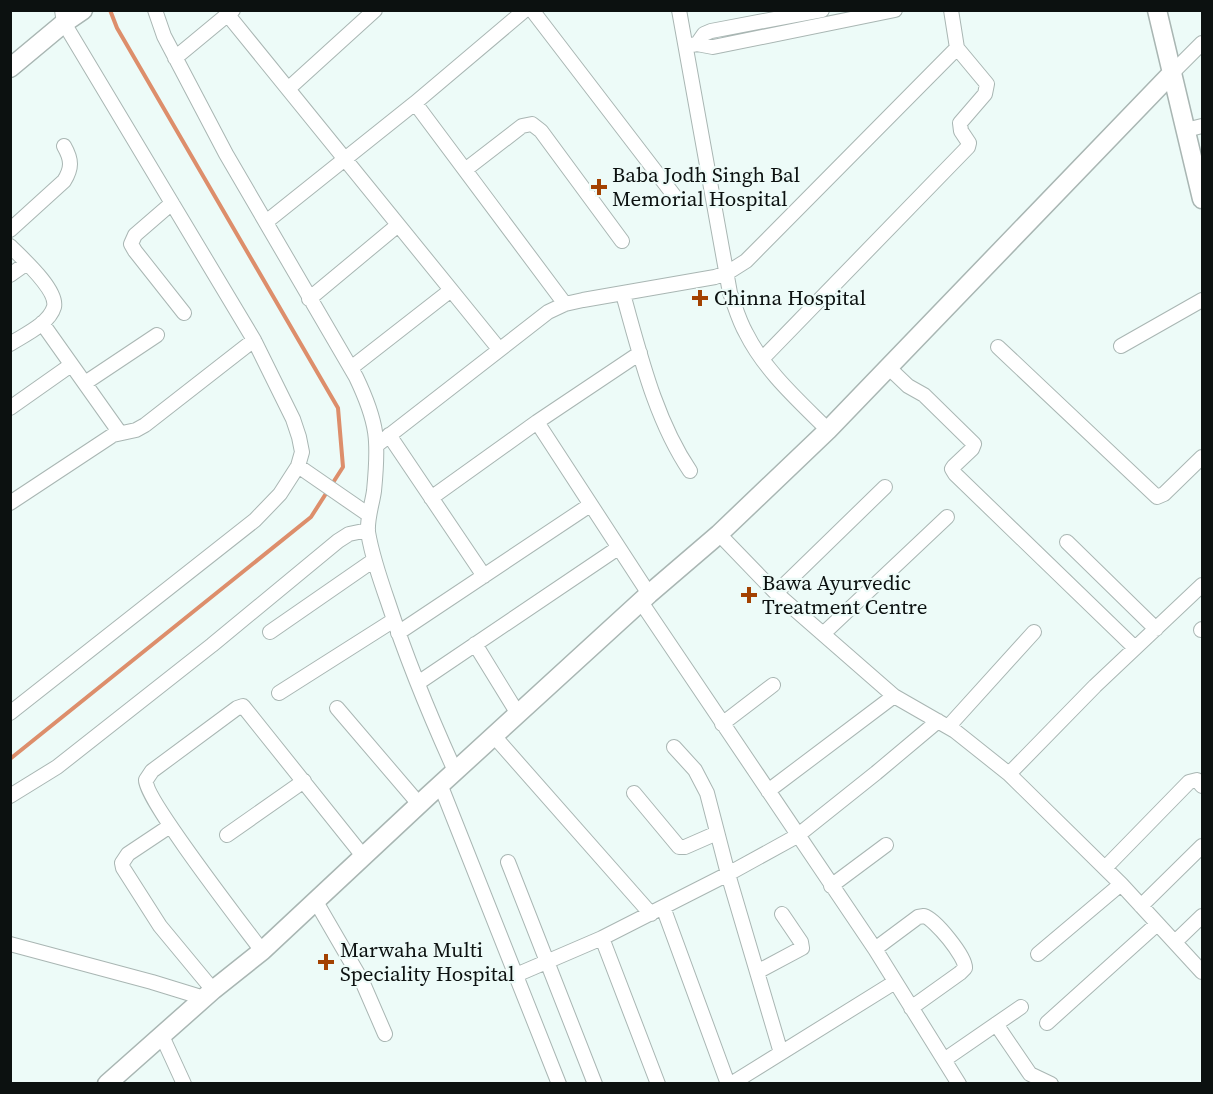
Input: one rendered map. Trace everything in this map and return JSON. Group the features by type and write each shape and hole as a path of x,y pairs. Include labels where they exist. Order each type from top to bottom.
{"main road":[{"path":"1157,10 1172,73 1194,128 1203,199"},
{"path":"10,68 71,15"},
{"path":"107,1083 262,951 455,771 645,598 719,534 828,430 1172,73"}],"street":[{"path":"155,10 164,36 226,154 351,368 369,405 376,426 377,444 368,523 374,560 396,626 455,771"},
{"path":"288,89 375,10"},
{"path":"266,222 525,10"},
{"path":"532,10 676,198"},
{"path":"679,10 692,45 730,293 746,333 762,359 783,387 828,430"},
{"path":"692,45 711,31 779,14 822,10"},
{"path":"692,45 713,47 895,10"},
{"path":"762,359 968,147 969,143 961,131 960,123 985,94 987,84 957,48 951,10"},
{"path":"175,58 231,13 288,89 499,349"},
{"path":"779,14 782,33"},
{"path":"10,713 255,520 280,494 298,466 302,452 293,419 254,340 172,203 71,15"},
{"path":"1172,73 1203,43"},
{"path":"377,444 548,312 565,304 727,273 755,254 957,48"},
{"path":"414,103 565,304"},
{"path":"465,170 522,126 532,124 542,131 622,241"},
{"path":"10,230 64,181 71,165 64,147"},
{"path":"172,203 135,236 132,244 135,251 184,313"},
{"path":"309,299 398,225"},
{"path":"10,246 50,289 54,299 54,307 42,323 10,344"},
{"path":"10,275 27,263"},
{"path":"351,368 451,290"},
{"path":"623,294 666,429 690,471"},
{"path":"1121,345 1203,300"},
{"path":"42,323 120,433"},
{"path":"85,383 157,335"},
{"path":"10,503 105,440 146,425 254,340"},
{"path":"998,347 1157,497 1164,494 1203,457"},
{"path":"431,498 537,422 640,353"},
{"path":"10,408 71,364"},
{"path":"888,367 908,386 924,395 974,444 972,449 952,469 955,474 1135,648"},
{"path":"537,422 618,548 645,598 722,724 874,949 959,1083"},
{"path":"389,435 484,576"},
{"path":"298,466 355,507 368,523"},
{"path":"777,593 885,487"},
{"path":"279,693 484,576 590,505"},
{"path":"823,634 947,517"},
{"path":"10,796 57,767 212,645 338,541 368,523"},
{"path":"719,534 777,593 894,696 943,724 1010,774 1121,884 1203,972"},
{"path":"1067,542 1156,629"},
{"path":"418,682 618,548"},
{"path":"270,632 374,560"},
{"path":"1010,774 1095,686 1203,585"},
{"path":"516,975 547,963 657,911 797,836 876,773 943,724 1034,632"},
{"path":"475,644 518,714"},
{"path":"722,724 773,685"},
{"path":"768,791 894,696"},
{"path":"262,951 170,826 146,784 148,775 240,706 245,708 363,856"},
{"path":"337,708 419,804"},
{"path":"494,736 657,911 730,1083 895,982"},
{"path":"674,747 702,781 781,1053"},
{"path":"1105,868 1189,782 1197,780 1203,786"},
{"path":"227,835 304,782"},
{"path":"441,784 559,1083"},
{"path":"634,793 679,847 685,847 717,833"},
{"path":"170,826 128,854 122,863 123,868 160,926 209,994"},
{"path":"831,886 886,844"},
{"path":"1141,906 1203,846"},
{"path":"508,861 595,1083"},
{"path":"1038,954 1121,884"},
{"path":"315,900 362,981 385,1034"},
{"path":"757,972 802,948 801,942 782,914"},
{"path":"874,949 918,917 924,916 934,922 963,959 965,968 960,974 911,1008"},
{"path":"1175,942 1203,916"},
{"path":"1047,1023 1157,924"},
{"path":"602,938 658,1083"},
{"path":"10,944 152,982 209,994"},
{"path":"944,1060 1021,1007"},
{"path":"996,1024 1030,1074 1051,1083"},
{"path":"162,1036 184,1083"}],"waterway":[{"path":"10,759 311,517 343,467 338,408 117,28 110,10"}],"place":[{"name":"Baba Jodh Singh Bal Memorial Hospital","path":"599,187"},
{"name":"Chinna Hospital","path":"700,298"},
{"name":"Bawa Ayurvedic Treatment Centre","path":"749,595"},
{"name":"Marwaha Multi Speciality Hospital","path":"326,962"}]}
